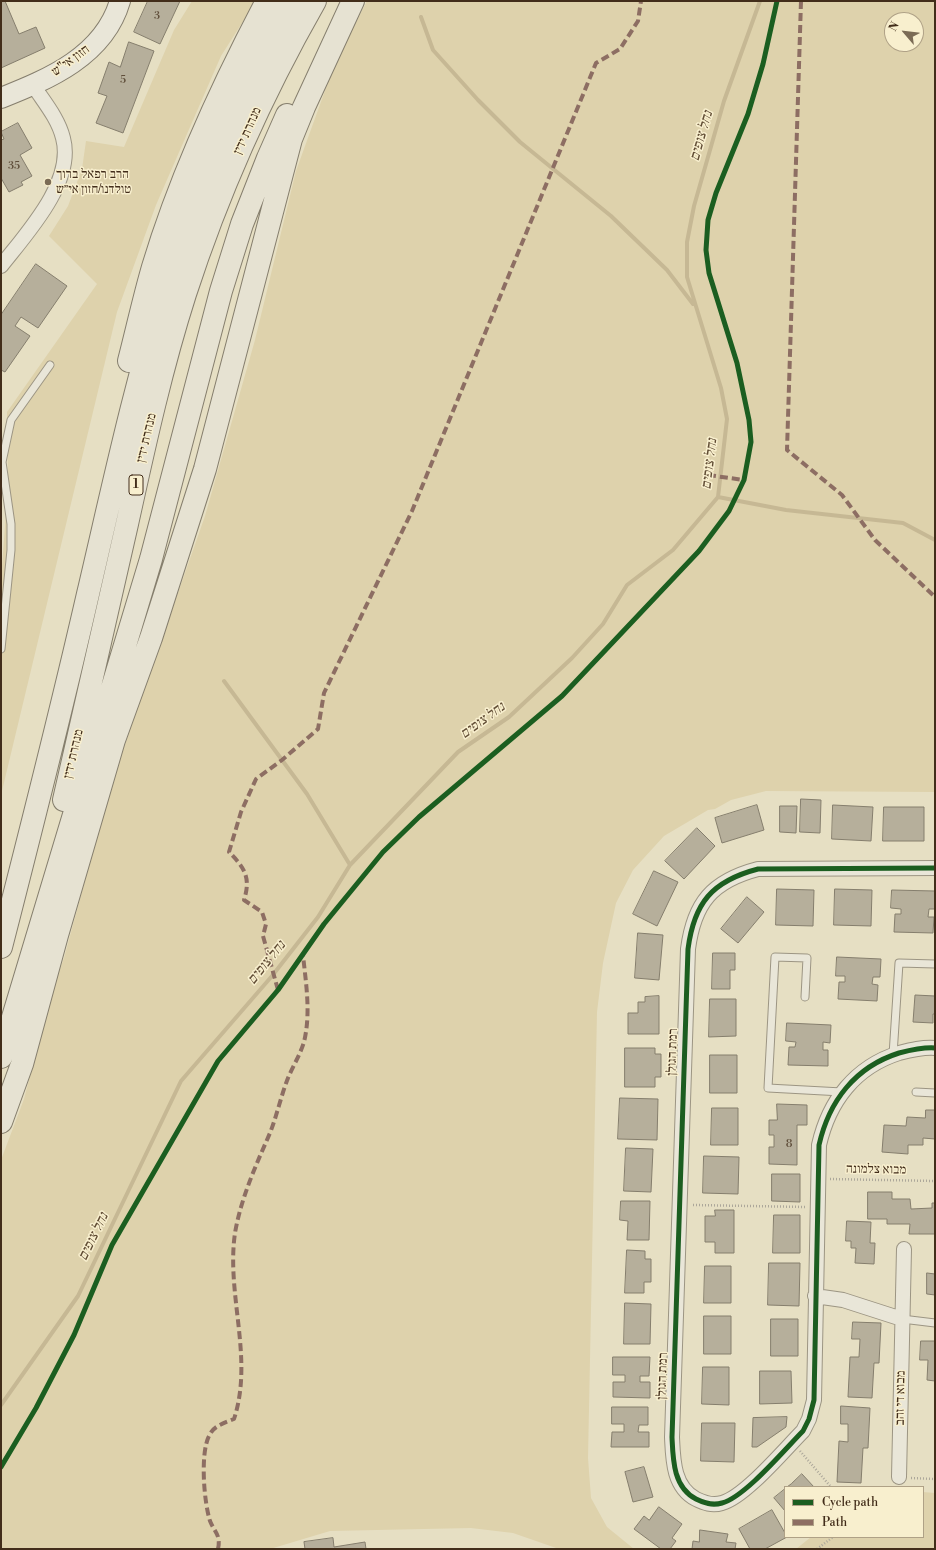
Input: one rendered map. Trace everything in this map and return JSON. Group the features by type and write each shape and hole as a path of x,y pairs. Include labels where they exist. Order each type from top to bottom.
{"highway":[{"path":"1,925 72,603 122,388 153,267 180,190 224,84 267,1"},
{"name":"מנהרת ידין","path":"1,947 54,741 140,378 165,288 189,219 216,153 245,89 291,1"},
{"name":"מנהרת ידין","path":"20,990 145,444 164,367 183,302 209,226 235,161 263,98 315,1"},
{"path":"20,990 151,559 217,305 242,224 268,158 291,107 325,36 347,1"},
{"path":"1,1122 22,1064 57,935 114,740 151,638 205,469 291,139 304,107 353,1"},
{"name":"1","path":"1,1057 20,990"}],"street":[{"name":"חזון אי\"ש","path":"1,98 54,75 85,54 107,29 116,13 120,1"},
{"path":"1,266 46,206 62,172 65,155 64,139 58,122 33,85"},
{"name":"רמת הגולן","path":"935,868 758,869 730,878 717,886 700,906 693,922 688,949 672,1437 673,1459 681,1485 691,1496 702,1503 713,1505 723,1503 741,1493 803,1431 809,1419 814,1400 816,1207 819,1145 822,1130 827,1118 842,1092 856,1076 871,1066 894,1055 910,1050 935,1048"},
{"name":"מבוא די זהב","path":"899,1477 904,1249"},
{"path":"815,1296 843,1300 902,1319"}],"lane":[{"path":"1,649 11,550 11,524 2,462 12,420 50,365"},
{"path":"805,997 807,958 775,957 768,1088 842,1092"},
{"path":"894,1055 898,963 935,964"},
{"path":"916,1092 935,1093"},
{"path":"902,1319 935,1323"}],"path":[{"path":"680,1205 816,1207"},
{"path":"792,1442 830,1486"},
{"path":"899,1477 935,1480"},
{"path":"817,1549 832,1538"}],"shaded area":[{"path":"192,1 256,1 221,56 156,205 117,312 1,795 1,579 8,487 7,412 97,284 49,236 68,206 82,169 86,141 124,147 174,30"},
{"path":"367,1 935,1 935,792 766,791 731,800 715,809 708,810 664,836 633,870 616,903 603,963 597,1012 588,1458 591,1498 607,1527 634,1549 559,1549 513,1533 471,1528 330,1531 270,1549 1,1549 1,1160 24,1099 52,991 64,958 112,781 205,516 255,340 296,171 335,63"},
{"path":"924,1492 935,1493 935,1549 796,1549 810,1538 924,1538"}],"building":[{"path":"1,1 5,1 19,34 36,27 45,48 1,68"},
{"path":"148,1 180,1 160,44 134,32"},
{"path":"129,42 154,51 123,133 96,123 107,96 98,93 109,62 120,67"},
{"path":"18,123 32,148 20,155 32,176 21,182 23,185 9,192 1,178 1,140 4,139 1,132"},
{"path":"36,264 67,286 38,328 21,317 15,326 30,336 5,372 1,370 1,315"},
{"path":"801,799 821,800 820,833 800,832"},
{"path":"757,805 764,830 722,843 715,818"},
{"path":"833,805 873,807 871,841 832,839"},
{"path":"780,806 797,806 796,833 780,832"},
{"path":"884,807 924,807 924,841 883,841"},
{"path":"697,828 715,846 684,879 665,861"},
{"path":"654,871 678,882 657,926 633,914"},
{"path":"777,889 814,890 813,926 776,925"},
{"path":"835,889 872,890 871,926 834,925"},
{"path":"892,890 935,891 935,909 929,909 928,917 934,917 933,933 894,932 895,914 901,914 901,909 891,908"},
{"path":"747,897 764,912 738,943 721,929"},
{"path":"638,933 663,935 659,980 635,978"},
{"path":"713,953 735,953 735,970 730,970 730,989 712,989"},
{"path":"837,957 881,959 880,977 873,977 872,984 878,985 877,1001 838,999 839,982 845,982 845,976 836,976"},
{"path":"915,995 935,996 935,1014 933,1014 933,1023 913,1022"},
{"path":"659,996 659,1034 628,1034 628,1013 638,1013 638,1002 645,1002 645,997"},
{"path":"710,999 736,999 736,1036 709,1037"},
{"path":"787,1023 831,1025 830,1043 823,1042 823,1050 828,1050 828,1066 788,1065 789,1047 795,1047 796,1042 786,1041"},
{"path":"625,1048 655,1048 655,1054 661,1054 661,1077 655,1077 655,1087 625,1087"},
{"path":"710,1055 737,1055 737,1093 710,1093"},
{"path":"620,1098 658,1099 657,1140 618,1139"},
{"path":"777,1104 807,1105 807,1125 797,1125 797,1165 769,1164 769,1147 774,1147 774,1135 769,1135 769,1120 777,1120"},
{"path":"712,1108 738,1108 738,1145 711,1145"},
{"path":"926,1110 935,1110 935,1139 923,1138 923,1145 908,1145 908,1154 882,1152 884,1125 906,1126 907,1117 925,1118"},
{"path":"626,1148 653,1149 651,1192 624,1191"},
{"path":"704,1156 739,1157 738,1194 703,1193"},
{"path":"772,1174 800,1174 800,1202 772,1201"},
{"path":"868,1192 892,1192 892,1199 910,1199 911,1209 932,1208 932,1203 935,1203 935,1234 909,1234 910,1224 887,1224 887,1219 868,1219"},
{"path":"621,1201 650,1201 649,1240 627,1240 628,1221 620,1220"},
{"path":"715,1210 734,1210 734,1253 715,1253 715,1242 705,1242 705,1216 715,1216"},
{"path":"774,1215 800,1215 800,1253 773,1253"},
{"path":"847,1221 871,1222 870,1243 875,1243 874,1264 855,1263 856,1248 851,1248 851,1241 846,1241"},
{"path":"627,1250 645,1251 645,1259 651,1259 651,1282 644,1282 644,1293 625,1293"},
{"path":"769,1263 800,1263 799,1306 768,1305"},
{"path":"705,1266 731,1266 731,1303 704,1303"},
{"path":"927,1273 935,1274 935,1295 927,1294"},
{"path":"625,1303 651,1304 650,1344 624,1344"},
{"path":"704,1316 731,1316 731,1354 704,1354"},
{"path":"771,1319 798,1319 798,1356 771,1356"},
{"path":"853,1322 881,1323 879,1363 874,1363 872,1398 848,1397 850,1357 859,1357 860,1339 852,1339"},
{"path":"921,1341 935,1341 935,1381 927,1380 928,1360 920,1360"},
{"path":"613,1357 650,1357 649,1376 640,1376 640,1382 650,1382 650,1398 613,1397 613,1382 625,1382 625,1375 613,1375"},
{"path":"703,1367 729,1367 729,1405 702,1404"},
{"path":"760,1371 791,1371 792,1403 760,1404"},
{"path":"841,1406 870,1408 868,1448 863,1448 861,1483 837,1482 839,1441 848,1442 848,1424 841,1424"},
{"path":"612,1407 648,1407 648,1425 639,1425 638,1432 649,1432 649,1447 611,1447 612,1432 624,1432 624,1424 612,1424"},
{"path":"787,1417 786,1427 757,1447 752,1447 753,1418"},
{"path":"702,1423 735,1423 734,1462 701,1461"},
{"path":"644,1467 653,1497 633,1502 625,1472"},
{"path":"802,1474 813,1486 788,1486"},
{"path":"784,1490 784,1510 774,1498"},
{"path":"659,1507 682,1524 672,1538 676,1541 670,1549 661,1549 634,1529 644,1516 649,1520"},
{"path":"772,1510 784,1531 785,1538 765,1549 750,1549 739,1529"},
{"path":"700,1530 728,1534 726,1542 736,1543 735,1549 692,1549 693,1541 699,1542"},
{"path":"333,1538 334,1547 365,1542 366,1549 305,1549 304,1542"}],"waterway":[{"name":"נחל צופים","path":"1,1405 78,1296 181,1081 272,976 318,917 350,865 458,752 509,717 572,658 603,624 627,585 673,550 718,497 727,419 721,388 687,277 687,242 694,206 724,101 760,1"},
{"path":"421,17 433,50 478,100 520,142 611,216 667,270 693,304"},
{"path":"718,497 786,510 903,523 935,540"},
{"path":"224,681 307,794 350,865"}],"marked path":[{"path":"278,990 263,936 266,924 262,912 244,900 247,879 243,868 229,852 241,812 256,779 282,760 318,729 324,693 412,511 596,63 620,49 638,21 641,1"},
{"path":"801,1 787,450 842,495 875,540 935,597"},
{"path":"708,475 744,480"},
{"path":"218,1549 219,1540 210,1521 206,1502 204,1466 206,1444 209,1436 216,1427 234,1419 239,1396 241,1350 234,1280 233,1256 235,1233 241,1207 259,1157 270,1133 288,1078 304,1042 308,1009 303,955"}],"cycle path":[{"path":"1,1467 36,1408 74,1335 112,1245 218,1061 278,990 324,924 383,852 419,817 562,696 699,551 729,511 744,480 751,442 749,420 737,363 709,273 706,250 708,220 716,193 748,114 763,64 777,1"},
{"path":"935,868 758,869 728,880 717,887 708,896 695,919 688,949 672,1437 674,1463 679,1480 688,1494 696,1499 711,1504 722,1503 731,1499 753,1482 803,1431 809,1419 814,1400 819,1145 824,1129 837,1100 846,1088 869,1067 883,1059 899,1053 922,1048 935,1048"}],"place":[{"name":"הרב רפאל ברוך טולדנו/חזון אי״ש","path":"48,182"}]}
